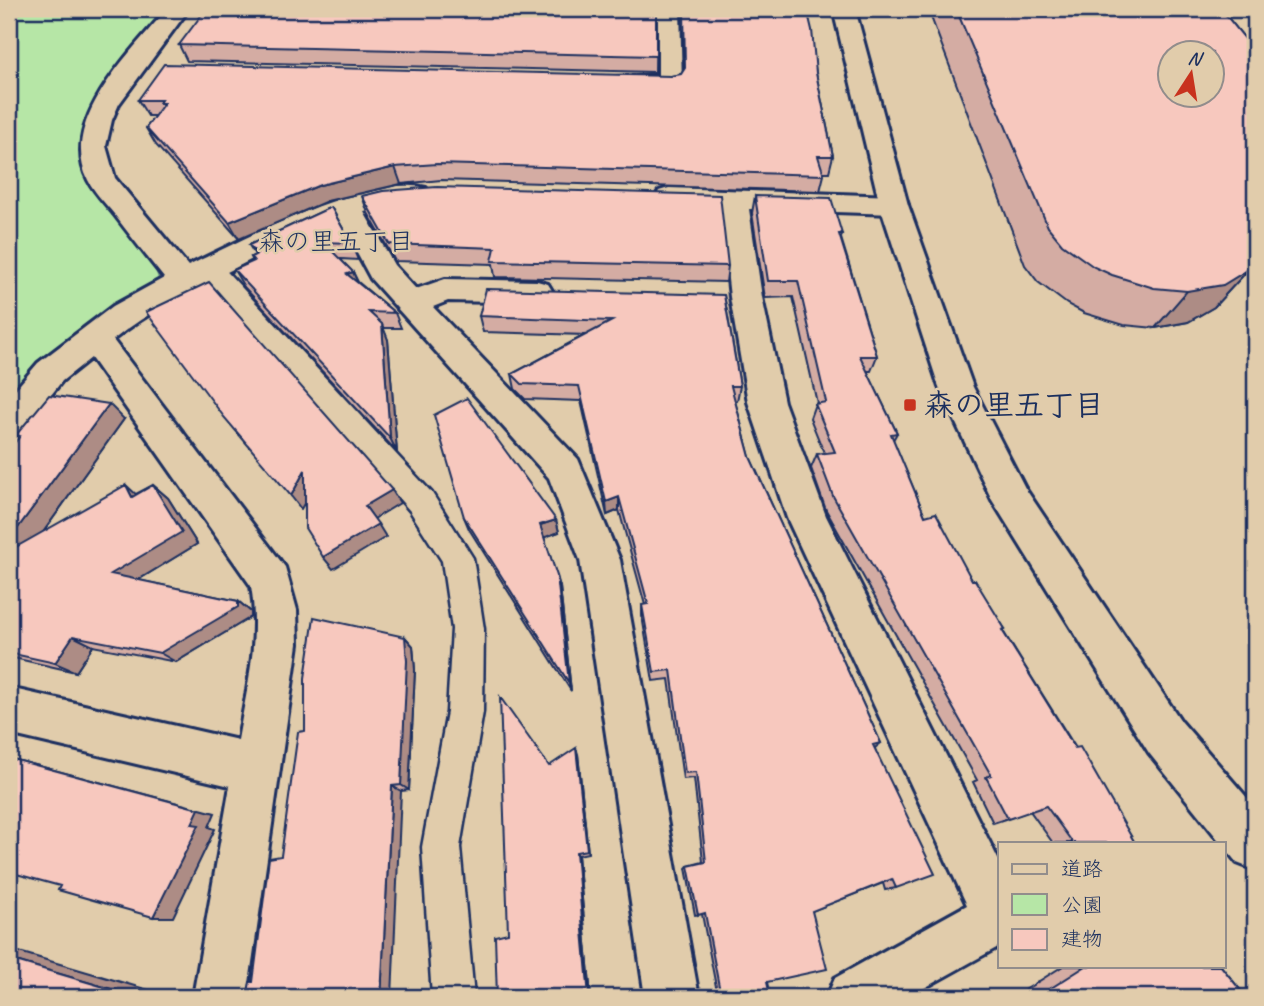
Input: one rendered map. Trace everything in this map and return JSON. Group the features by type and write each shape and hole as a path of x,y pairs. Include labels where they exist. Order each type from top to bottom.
{"street":[{"path":"178,9 146,70 105,105 94,134 93,162 102,181 421,502 457,558 468,629 465,712 441,847 453,997"},
{"path":"601,81 670,83 670,9"},
{"path":"844,9 894,205 951,376 1011,500 1166,737 1255,845"},
{"path":"9,422 50,372 124,314 197,275 312,220 347,208 374,199 441,192"},
{"path":"647,196 894,205"},
{"path":"733,199 733,296 766,402 807,518 993,904 988,923 854,997"},
{"path":"347,208 382,272 565,470 600,559 672,997"},
{"path":"412,303 445,290 568,292"},
{"path":"94,338 270,580 276,610 276,644 220,997"},
{"path":"9,711 255,768"}],"green space":[{"path":"32,9 172,9 109,92 84,150 148,248 161,284 49,358 9,401 9,16"}],"building":[{"path":"206,9 656,9 656,56 179,45"},
{"path":"684,9 807,9 816,73 833,156 818,156 824,175 437,164 395,167 320,185 229,222 146,128 164,103 159,103 161,100 138,100 164,64 671,76 681,74 685,68"},
{"path":"956,9 1221,9 1255,51 1255,246 1249,269 1223,285 1187,291 1154,288 1094,267 1062,244 1048,227"},
{"path":"437,187 720,195 728,266 492,261 495,248 389,244 362,196 383,191"},
{"path":"755,196 831,198 842,234 839,234 877,356 860,356 897,433 891,434 925,516 936,513 972,580 975,580 1005,629 1002,630 1075,748 1080,747 1134,842 1072,842 1046,806 1008,819 986,777 991,775 833,496 817,454 835,452 815,404 826,402 798,281 768,281"},
{"path":"331,207 351,243 323,242 353,272 347,274 395,313 369,312 382,324 390,438 234,270 254,261 251,257 257,254 249,245"},
{"path":"209,282 392,490 365,506 378,524 323,557 305,528 305,470 291,496 224,417 146,312"},
{"path":"486,289 724,295 740,386 731,386 750,457 881,743 873,745 935,874 896,888 892,879 812,911 827,969 767,982 769,991 740,997 721,997 705,913 698,915 688,866 706,862 696,772 685,773 671,670 654,672 642,605 648,604 619,497 606,502 579,386 522,384 512,374 612,321 479,316"},
{"path":"49,395 109,404 9,540 9,450 20,436 16,435"},
{"path":"467,398 556,520 540,525 557,576 569,683 464,517 434,415"},
{"path":"126,485 132,497 153,485 182,532 111,574 238,601 238,607 160,653 73,636 55,663 9,653 9,551"},
{"path":"314,617 405,637 407,661 401,785 392,786 381,997 247,997 250,982 253,982 269,858 281,856 298,732 305,731 305,678"},
{"path":"500,697 549,766 576,748 587,850 576,852 589,997 497,997 495,936 508,933"},
{"path":"9,758 199,809 192,824 199,825 153,917 58,890 60,886 9,872"},
{"path":"9,959 138,997 9,997"},
{"path":"1083,968 1223,968 1246,997 1037,997"}],"place":[{"name":"森の里五丁目","path":"910,405"}],"district":[{"name":"森の里五丁目","path":"336,241"}]}
